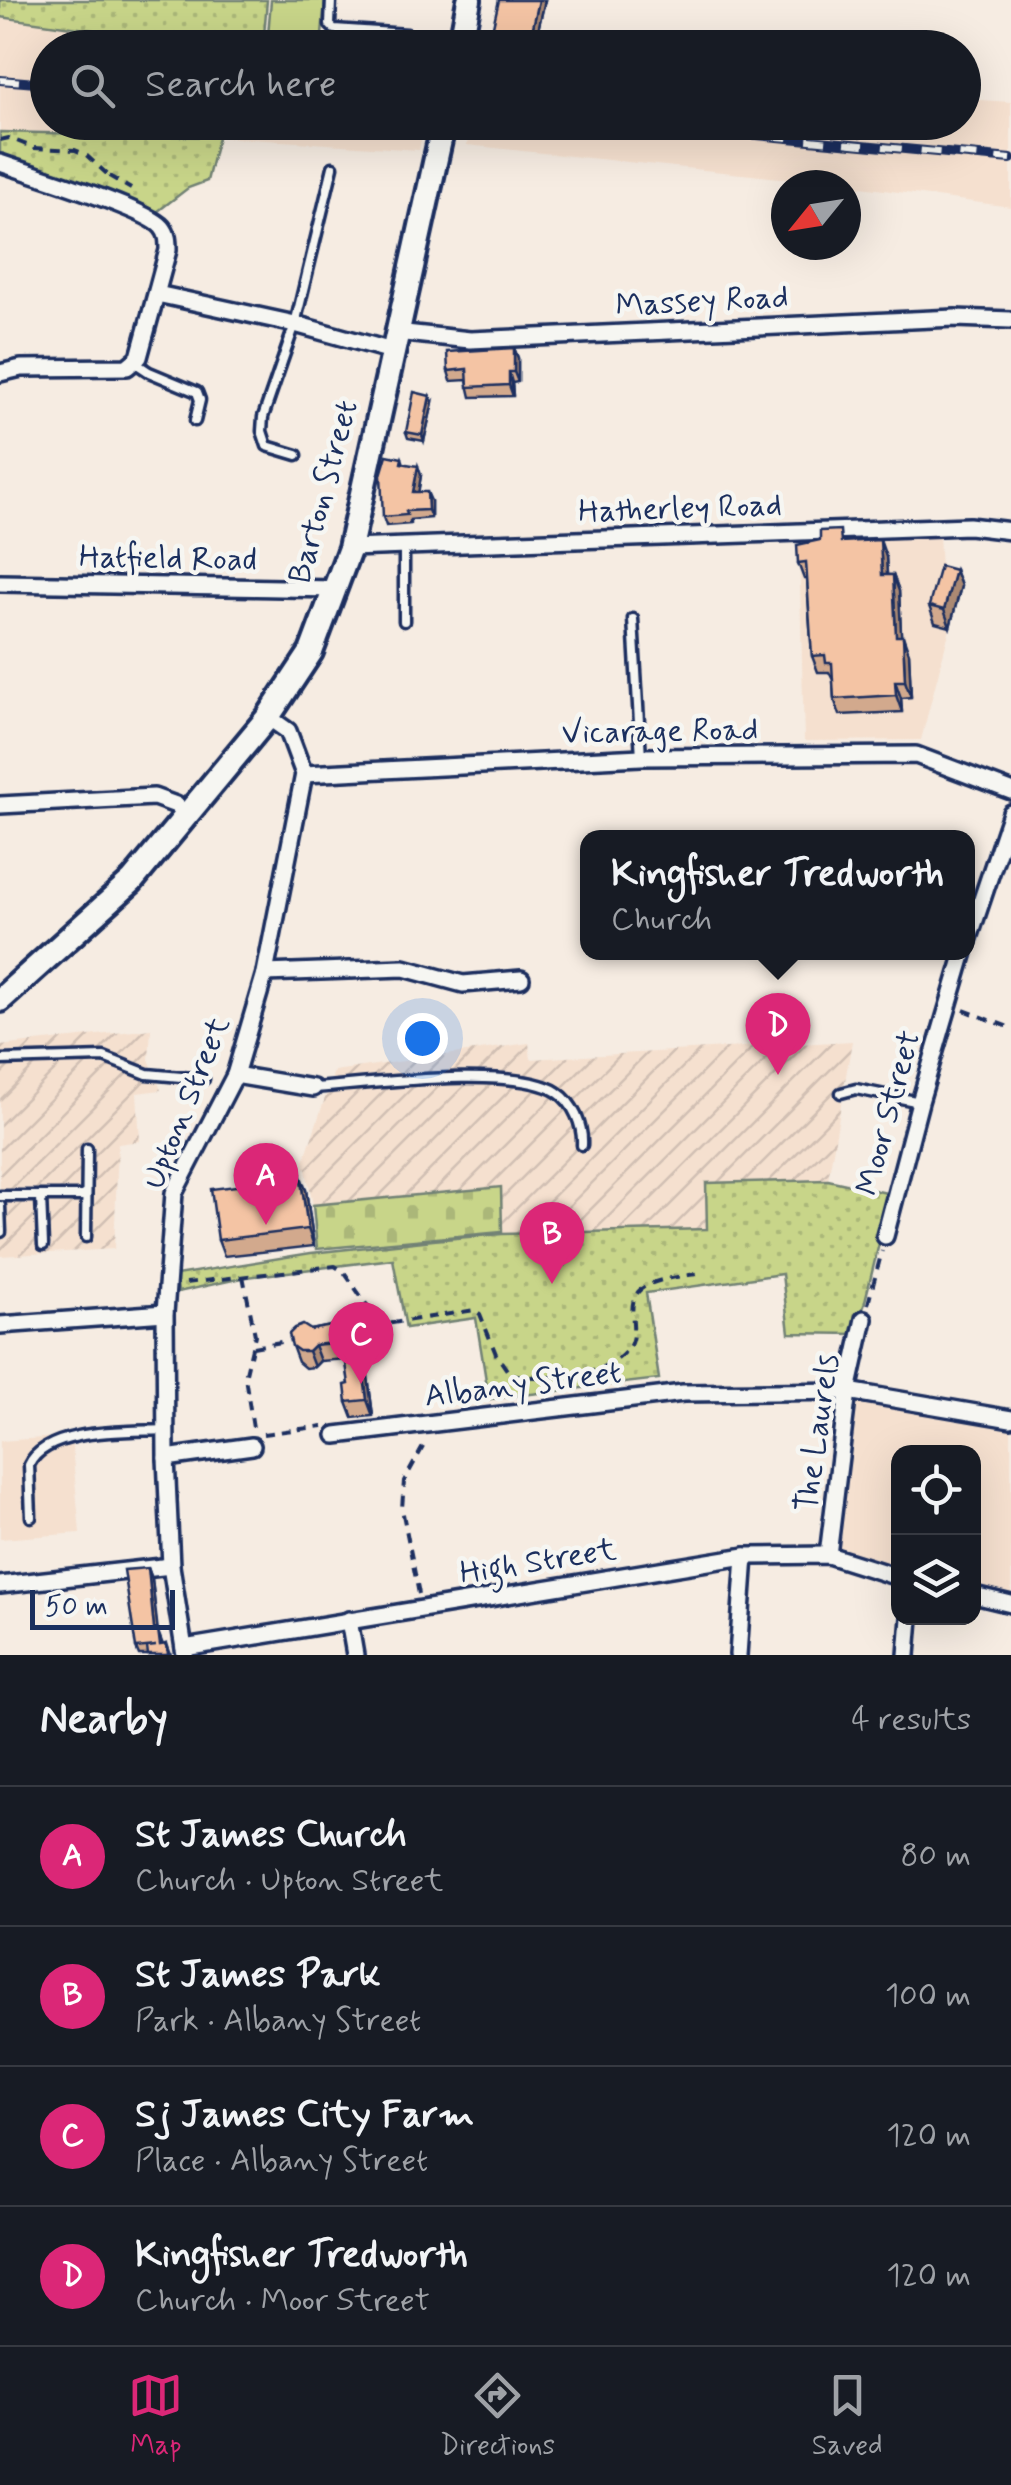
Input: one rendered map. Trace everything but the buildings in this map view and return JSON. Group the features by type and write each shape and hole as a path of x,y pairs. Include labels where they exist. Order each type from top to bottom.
{"main road":[{"path":"463,30 469,0"},
{"name":"Barton Street","path":"0,1000 132,882 268,717 311,652 350,548 440,140"}],"street":[{"path":"0,163 160,225 167,236 168,250 139,357 133,362 120,368 21,368 0,373"},
{"name":"Massey Road","path":"157,294 394,341 955,318 1011,320"},
{"name":"Hatherley Road","path":"350,548 969,526 1011,531"},
{"name":"Hatfield Road","path":"0,583 334,590"},
{"path":"268,717 288,731 304,774"},
{"name":"Vicarage Road","path":"304,774 641,757 916,755 1011,790"},
{"name":"Upton Street","path":"185,1651 171,1566 166,1458 165,1313 174,1192 235,1075 265,973 304,774"},
{"path":"0,805 154,797 176,805 187,816"},
{"path":"975,920 1011,813"},
{"name":"Moor Street","path":"885,1236 961,960"},
{"path":"265,973 404,968 463,984 521,979"},
{"path":"235,1075 313,1088"},
{"path":"0,1325 165,1313"},
{"name":"The Laurels","path":"828,1555 848,1391 864,1318"},
{"name":"Albany Street","path":"336,1435 683,1393 848,1391 1011,1419"},
{"path":"166,1458 253,1440"},
{"name":"High Street","path":"185,1651 349,1620 745,1556 828,1555 891,1576"},
{"path":"738,1655 745,1556"},
{"path":"0,1585 171,1566"},
{"path":"981,1597 1011,1604"},
{"path":"349,1620 355,1655"},
{"path":"906,1655 909,1625"}],"lane":[{"path":"331,0 330,25 349,30"},
{"path":"297,455 267,446 263,417 295,324 332,168"},
{"path":"133,362 197,392 200,400 195,421"},
{"path":"404,546 404,621"},
{"path":"633,618 641,757"},
{"path":"0,1060 104,1057 147,1074 204,1079"},
{"path":"313,1088 476,1077 544,1086 560,1094 577,1117 582,1145"},
{"path":"841,1093 856,1089 920,1102"},
{"path":"86,1149 86,1238"},
{"path":"0,1196 84,1196"},
{"path":"41,1197 42,1246"},
{"path":"0,1206 2,1232"},
{"path":"31,1517 29,1465 42,1448 86,1435 166,1430"}],"path":[{"path":"0,140 9,138 34,148 85,154 108,176 96,197"},
{"path":"947,1003 1011,1028"},
{"path":"864,1318 885,1236"},
{"path":"166,1285 328,1266 340,1269 369,1308 367,1327"},
{"path":"345,1331 475,1310 509,1373 557,1377 613,1363 626,1350 634,1330 632,1306 641,1289 700,1274"},
{"path":"243,1276 255,1334 245,1378 253,1440 332,1424 336,1435"},
{"path":"252,1347 300,1339"},
{"path":"404,1427 424,1445 404,1481 402,1509 422,1608"}],"shaded area":[{"path":"0,17 93,30 30,30 30,133 0,132"},
{"path":"981,100 1011,102 1011,207 861,187 861,170 771,170 771,177 467,145 468,140 981,140"},
{"path":"264,140 421,140 419,150"},
{"path":"939,536 942,582 961,586 921,740 804,741 799,545"},
{"path":"151,1029 149,1059 161,1090 137,1093 140,1141 118,1144 114,1249 0,1256 0,1046"},
{"path":"852,1041 828,1180 706,1183 708,1229 502,1234 500,1187 313,1205 304,1161 334,1071 529,1043 531,1059"},
{"path":"848,1391 1011,1419 1011,1604 981,1597 981,1445 891,1445 891,1575 828,1555"},
{"path":"71,1436 80,1533 0,1539 0,1441"}],"green space":[{"path":"0,0 267,0 264,30 93,30 0,17"},
{"path":"271,0 325,0 322,30 268,30"},
{"path":"0,132 30,133 30,140 217,140 207,181 188,188 153,215 93,187 0,153"},
{"path":"828,1180 891,1194 857,1334 789,1333 782,1274 646,1293 659,1379 489,1399 476,1318 406,1328 393,1259 247,1277 178,1292 176,1275 311,1253 502,1234 707,1229 706,1183"},
{"path":"501,1187 502,1232 317,1249 313,1205"}],"railway":[{"path":"0,80 30,82"},
{"path":"809,140 1011,159"}],"place":[{"name":"Kingfisher Tredworth","path":"778,1075"},
{"name":"St James Church","path":"266,1225"},
{"name":"St James Park","path":"552,1284"},
{"name":"Sj James City Farm","path":"361,1384"}]}
